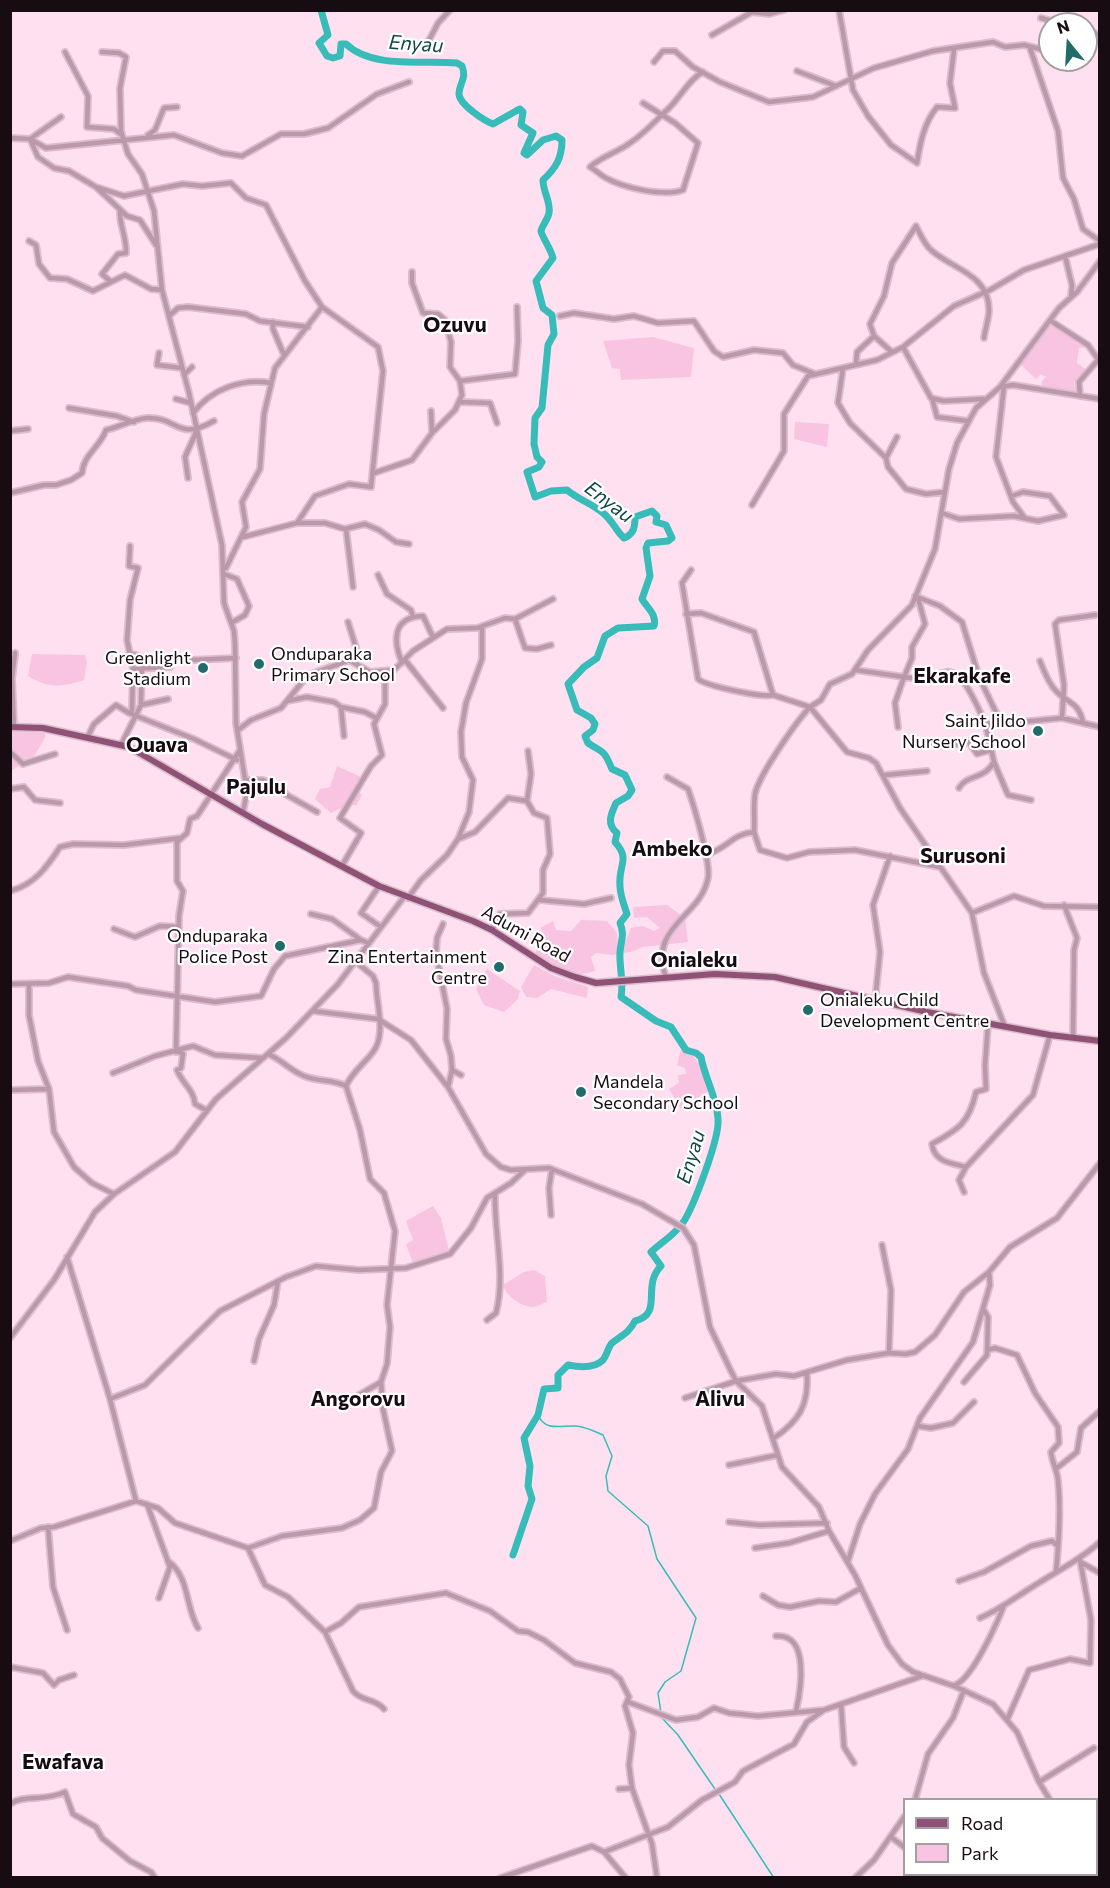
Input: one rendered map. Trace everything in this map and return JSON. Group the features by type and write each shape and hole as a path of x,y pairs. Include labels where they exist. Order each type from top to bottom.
{"main road":[{"name":"Adumi Road","path":"12,727 43,728 121,745 343,864 379,886 451,911 492,930 560,973 596,983 716,974 764,976 988,1024 1100,1041"}],"street":[{"path":"427,44 438,23 450,10"},
{"path":"712,35 752,12 769,14 784,10"},
{"path":"839,10 850,80 868,116 895,149 917,163 926,126 933,112 937,107 955,108 950,83 954,50"},
{"path":"654,62 663,51 675,51 693,67 727,86 769,102 809,98 871,69 933,51 954,50 993,42 1003,46 1024,45 1038,49"},
{"path":"1030,48 1056,122 1063,178 1074,199 1083,229 1100,242"},
{"path":"64,52 88,96 87,127 114,129 123,138"},
{"path":"102,52 119,53 126,57 120,88 123,138 128,154 142,174 156,222 156,246 162,290 191,404 222,545 224,603 231,623 236,658 238,730 241,765 245,780 243,812"},
{"path":"797,71 837,86"},
{"path":"643,103 661,116 675,123 698,143 683,190 673,193 652,192 606,178 590,167 629,144 661,116 675,103 696,75 703,72"},
{"path":"10,138 30,139 46,148 148,135 174,135 222,153 242,156 281,134 304,134 328,128 378,94 409,81"},
{"path":"148,135 155,130 164,108 177,107"},
{"path":"30,139 61,117"},
{"path":"30,139 38,158 43,162 54,168 69,171 96,187 118,205 120,228 125,236 126,253 118,254 102,274 110,281"},
{"path":"96,187 124,196 183,184 202,186 228,183 251,201 266,206 305,281 322,307 378,347 382,357 383,371 371,486 349,484 315,496 297,523"},
{"path":"120,210 140,220 156,246"},
{"path":"892,352 874,336 870,324 884,296 892,263 916,225 930,249 950,264 972,274 984,292 989,311 984,338"},
{"path":"29,241 36,245 39,264 50,278 67,279 93,291 125,275 151,289 162,290"},
{"path":"752,505 784,451 784,420 787,407 802,382 815,374 877,360 903,347 947,310 1015,274 1100,242"},
{"path":"1065,256 1072,285 1071,297"},
{"path":"932,398 944,401 984,399 993,395 1002,387 1051,321 1100,261"},
{"path":"374,473 407,464 459,402 462,392 460,381 450,367 451,342 445,320 438,314 423,313 412,283 412,272"},
{"path":"169,316 178,308 188,307 246,314 260,321 308,327"},
{"path":"224,572 243,537 246,526 242,502 260,469 264,414 275,368 322,307"},
{"path":"460,381 515,374 518,341 517,307"},
{"path":"560,316 574,314 614,319 634,316 651,323 694,321 714,351 723,357 758,350 783,352 793,365 815,374"},
{"path":"1051,321 1088,345 1099,361 1079,382 1080,396"},
{"path":"273,322 273,329 284,355"},
{"path":"856,364 857,352 874,336"},
{"path":"903,347 932,398 937,417 968,421"},
{"path":"159,353 157,365 182,368"},
{"path":"184,375 192,367"},
{"path":"843,368 839,406 850,423 886,458 888,467 906,489 927,494 945,492"},
{"path":"193,413 202,401 218,391 249,381 271,383"},
{"path":"1002,387 1020,385 1100,399"},
{"path":"1002,387 1002,426 996,455 1016,507 1024,517"},
{"path":"176,399 191,404"},
{"path":"940,867 913,864 890,856 843,849 810,852 785,858 760,850 754,832 755,794 793,726 810,707 821,700 830,684 850,675 856,669 868,650 917,597 932,560 954,453 968,421 984,399"},
{"path":"459,402 490,403 497,423"},
{"path":"69,408 117,416 135,422"},
{"path":"431,411 432,433"},
{"path":"10,493 71,480 82,473 82,464 104,438 106,430 146,418 186,430 197,430 214,421"},
{"path":"10,431 28,429"},
{"path":"188,478 185,457 197,430"},
{"path":"886,458 897,437"},
{"path":"942,513 962,519 1024,517 1045,521 1065,515 1050,496 1023,492 1012,495"},
{"path":"243,537 297,523 325,523 346,529 365,524 379,530 396,542 408,544"},
{"path":"346,529 353,587"},
{"path":"129,713 132,711 133,669 129,653 130,600 138,568 129,566 130,546"},
{"path":"691,570 682,583 698,679 710,685 752,695 773,695 810,707 848,752 869,758 885,775 900,808 972,913 984,973 1005,1027"},
{"path":"224,572 237,579 249,606 245,615 231,623"},
{"path":"378,575 387,594 411,610 413,617"},
{"path":"898,727 896,703 912,658 912,647 925,624 917,597"},
{"path":"917,597 940,606 962,622 980,677 1002,724"},
{"path":"349,660 370,672 394,670 413,651 433,637 452,628 482,627 505,618 515,619 553,599"},
{"path":"686,614 701,613 754,633 773,695"},
{"path":"1062,718 1065,685 1055,624 1059,620 1095,615"},
{"path":"433,637 424,617 413,617 395,634 396,646 404,662 443,708"},
{"path":"515,619 525,648 537,649 551,645"},
{"path":"238,730 251,720 278,711 308,675 360,655 348,622"},
{"path":"10,1338 49,1288 95,1212 114,1194 175,1152 206,1110 313,1011 338,984 406,897 442,862 458,839 472,796 472,775 463,760 461,742 465,703 482,659 482,627"},
{"path":"12,727 12,679 15,653"},
{"path":"121,745 141,705 142,657 129,653"},
{"path":"133,669 170,667 171,661 236,658"},
{"path":"1040,661 1051,685 1063,698 1077,706 1083,722"},
{"path":"856,669 904,677 922,678 955,673 960,676 985,722 994,762 1008,795 1031,800"},
{"path":"343,864 361,833 339,818 371,766 382,755 374,727 376,718 385,704 385,671"},
{"path":"287,701 307,697 334,702 341,707 365,712 376,718"},
{"path":"141,705 168,699"},
{"path":"88,736 94,724 116,705 129,713 235,759 241,765"},
{"path":"341,707 344,736"},
{"path":"985,722 1002,724 1062,718 1100,727"},
{"path":"933,746 950,746 968,741 977,754 991,750"},
{"path":"176,1052 178,927 183,891 177,881 177,842 186,834 190,819 197,816 241,748"},
{"path":"492,930 500,914 524,914 540,900 543,890 543,870 549,857 547,818 534,813 527,801 531,774 528,751"},
{"path":"10,752 23,764 55,754"},
{"path":"959,788 966,780 988,772 994,762"},
{"path":"885,775 927,771"},
{"path":"666,978 662,953 666,936 706,884 709,871 687,787 667,777"},
{"path":"245,780 264,780 283,788 285,794 317,812"},
{"path":"10,789 24,787 35,800 60,803"},
{"path":"458,839 475,832 508,799 527,801"},
{"path":"705,855 723,849 738,834 754,832"},
{"path":"10,891 27,887 50,864 60,847 73,844 124,845 181,838"},
{"path":"875,1000 880,952 873,905 890,856"},
{"path":"379,886 361,913 381,927"},
{"path":"972,913 1014,896 1044,906 1100,907"},
{"path":"540,900 584,904 611,898"},
{"path":"1064,906 1077,940 1074,950 1073,1038"},
{"path":"311,914 332,920 368,943"},
{"path":"443,924 438,936 436,953 447,1009 446,1039 452,1070 448,1087"},
{"path":"114,929 135,937 160,926 178,927"},
{"path":"10,984 29,984 72,977 214,1002 261,996 274,969 285,956 361,940"},
{"path":"346,1086 379,1043 373,976 355,961"},
{"path":"29,984 29,1015 38,1061 49,1089 54,1132 74,1167 92,1183 114,1194"},
{"path":"313,1011 378,1019 411,1040 448,1087 490,1159 506,1169 525,1170 541,1167 552,1170 642,1204 680,1227 694,1245 710,1327 736,1381 762,1406 785,1472 814,1499 897,1657 913,1672 954,1686 993,1704 1017,1732 1047,1798"},
{"path":"966,1167 937,1157 932,1144 964,1122 971,1113 976,1092 986,1089 988,1024"},
{"path":"964,1192 959,1180 966,1167 1033,1095 1050,1035"},
{"path":"113,1073 155,1056 193,1046 215,1055 262,1058"},
{"path":"176,1052 183,1054 182,1068 177,1070 181,1080 193,1094 195,1104 206,1110"},
{"path":"10,1541 48,1527 136,1501 158,1508 175,1523 248,1548 282,1536 342,1528 360,1520 374,1508 381,1472 392,1450 383,1409 381,1382 389,1348 390,1270 395,1231 394,1219 384,1193 370,1179 360,1130 346,1086 336,1081 305,1077 284,1060 268,1054"},
{"path":"452,1070 461,1075"},
{"path":"10,1090 49,1089"},
{"path":"685,1398 736,1381 776,1374 794,1376 807,1374 847,1360 889,1353 912,1353 925,1344 964,1293 989,1272 1016,1242 1057,1218 1100,1163"},
{"path":"110,1399 145,1385 220,1311 279,1280 316,1266 390,1270 424,1264 450,1254 471,1228 485,1200 525,1170"},
{"path":"551,1215 549,1188 552,1170"},
{"path":"487,1320 496,1313 502,1290 498,1274 499,1251 495,1194"},
{"path":"882,1245 891,1290 889,1353"},
{"path":"67,1257 110,1399 136,1501"},
{"path":"848,1562 868,1508 883,1481 908,1449 927,1407 935,1399 956,1364 973,1342 990,1285 989,1272"},
{"path":"254,1361 279,1280"},
{"path":"964,1382 986,1358 988,1317 984,1310"},
{"path":"987,1350 995,1348 1017,1355 1035,1392 1056,1421 1060,1437 1052,1452 1057,1468 1056,1572"},
{"path":"774,1438 800,1415 808,1391 807,1374"},
{"path":"354,1398 381,1382"},
{"path":"917,1426 931,1428 953,1423 974,1402"},
{"path":"1057,1468 1077,1452 1081,1428 1100,1411"},
{"path":"729,1465 778,1455"},
{"path":"147,1504 170,1572 159,1598"},
{"path":"729,1522 759,1525 827,1523"},
{"path":"48,1527 53,1587 67,1630"},
{"path":"755,1548 789,1543 829,1531"},
{"path":"959,1581 984,1572 1040,1543 1052,1541 1058,1546"},
{"path":"980,1618 1003,1608 1056,1572 1081,1562 1100,1542"},
{"path":"248,1548 266,1585 288,1597 325,1632 352,1691 358,1697 376,1702 384,1709"},
{"path":"168,1561 179,1570 192,1618 198,1628"},
{"path":"1081,1562 1100,1573"},
{"path":"1007,1720 1029,1670 1070,1659 1090,1663 1091,1620 1081,1562"},
{"path":"763,1596 778,1605 789,1607 819,1601 836,1602 861,1588"},
{"path":"325,1632 341,1623 359,1606 446,1593 490,1611 519,1631 536,1636 575,1663 611,1672 620,1679 628,1701 625,1712 633,1733 629,1765 632,1788 650,1835 657,1878"},
{"path":"954,1686 966,1678 994,1632 1003,1608"},
{"path":"776,1636 791,1638 796,1645 801,1681 796,1711"},
{"path":"10,1667 42,1673 54,1685 59,1680 74,1675"},
{"path":"604,1852 673,1824 702,1800 735,1782 743,1771 794,1744 807,1722 824,1710 904,1680 924,1675"},
{"path":"916,1798 928,1754 953,1718 964,1690"},
{"path":"628,1701 676,1720 698,1717 714,1708 729,1713 758,1716 824,1710"},
{"path":"841,1704 844,1747 854,1763"},
{"path":"1039,1782 1094,1749"},
{"path":"620,1790 632,1788"},
{"path":"10,1804 18,1799 52,1798 65,1792 73,1814 96,1827 107,1843 130,1861 151,1872 155,1878"},
{"path":"855,1878 866,1870 903,1819"},
{"path":"891,1837 903,1846"},
{"path":"500,1878 589,1847 604,1852 626,1878"}],"green space":[{"path":"1051,325 1086,347 1079,348 1077,363 1087,370 1074,382 1076,395 1041,390 1042,381 1046,377 1041,374 1036,379 1020,364"},
{"path":"653,337 694,348 691,377 621,380 620,369 612,368 603,341"},
{"path":"795,422 829,424 827,447 794,439"},
{"path":"32,654 85,655 87,662 84,680 69,684 49,685 28,676"},
{"path":"11,729 44,733 46,736 35,755 11,771"},
{"path":"337,766 361,777 355,789 362,795 356,806 350,804 331,813 315,799 320,789 330,787"},
{"path":"667,905 685,918 688,942 642,947 613,955 596,953 591,957 595,971 579,974 555,969 535,954 544,934 540,928 553,921 556,930 571,931 581,920 607,921 617,933 618,943 624,945 631,928 643,926 654,931 660,928 647,917 634,918 633,907"},
{"path":"534,965 554,976 588,987 587,998 551,989 537,998 526,997 521,987"},
{"path":"487,969 520,991 518,999 504,1012 484,1005 476,989"},
{"path":"681,1049 697,1061 710,1090 681,1109 669,1089 679,1083 678,1075 686,1074 685,1068 677,1065"},
{"path":"433,1206 441,1218 449,1251 413,1264 406,1244 413,1240 406,1221"},
{"path":"534,1270 545,1276 547,1302 533,1307 514,1300 503,1285 524,1272"}],"waterway":[{"name":"Enyau","path":"321,10 328,35 319,43 327,56 333,58 340,56 341,44 346,44 357,52 384,60 457,63 462,66 464,74 460,97 473,112 493,124 520,109 523,112 521,125 533,133 524,153 527,155 543,140 556,136 562,140 557,162 543,180 549,209 541,231 553,258 536,281 543,308 552,315 554,334 548,345 542,408 535,418 534,444 537,457 542,462 539,467 527,472 535,497 551,491 567,490 603,513 624,538 633,530 635,517 652,511 657,516 656,522 666,525 672,538 668,541 648,543 646,548 650,576 642,599 653,615 654,626 618,628 605,636 597,658 584,667 568,684 577,710 591,718 595,724 593,730 585,736 588,743 605,754 612,769 625,775 632,790 628,796 616,803 611,819 612,826 617,833 615,842 623,858 620,889 627,914 620,923 622,934 621,997 656,1021 671,1027 686,1050 701,1057 718,1119 715,1141 705,1173 687,1216 675,1232 651,1252 661,1266 655,1274 651,1306 648,1312 612,1343 599,1363 586,1367 568,1365 558,1375 558,1388 544,1389 538,1415 524,1438 530,1466 528,1486 532,1499 513,1555"},
{"path":"538,1415 549,1426 580,1427 603,1435 612,1456 606,1476 608,1491 648,1526 657,1559 696,1618 681,1671 665,1682 658,1693 661,1713"},
{"path":"662,1718 678,1735 715,1789"},
{"path":"719,1794 774,1878"}],"place":[{"name":"Onduparaka Primary School","path":"259,664"},
{"name":"Greenlight Stadium","path":"203,668"},
{"name":"Saint Jildo Nursery School","path":"1038,731"},
{"name":"Onduparaka Police Post","path":"280,946"},
{"name":"Zina Entertainment Centre","path":"499,967"},
{"name":"Onialeku Child Development Centre","path":"808,1010"},
{"name":"Mandela Secondary School","path":"581,1092"}],"district":[{"name":"Ozuvu","path":"455,325"},
{"name":"Ekarakafe","path":"962,676"},
{"name":"Ouava","path":"157,745"},
{"name":"Pajulu","path":"256,787"},
{"name":"Ambeko","path":"672,849"},
{"name":"Surusoni","path":"963,856"},
{"name":"Onialeku","path":"694,960"},
{"name":"Angorovu","path":"358,1399"},
{"name":"Alivu","path":"720,1399"},
{"name":"Ewafava","path":"63,1762"}]}
